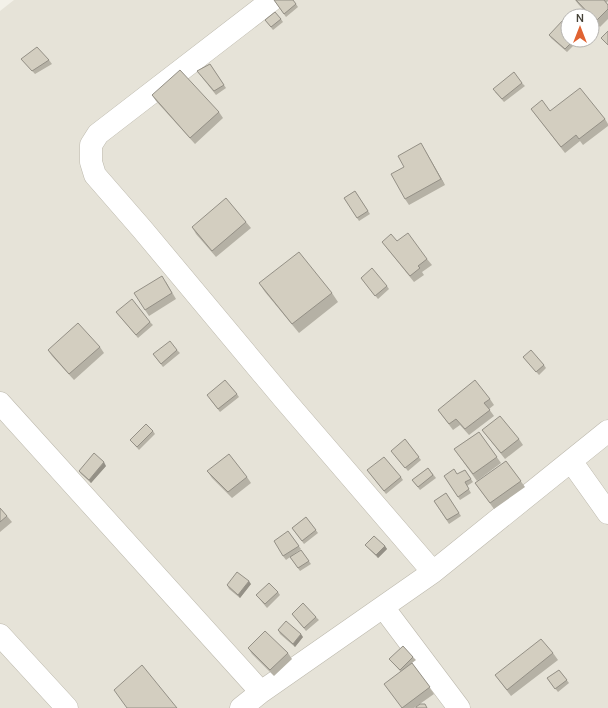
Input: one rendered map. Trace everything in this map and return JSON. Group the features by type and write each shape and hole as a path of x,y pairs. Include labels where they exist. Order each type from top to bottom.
{"street":[{"path":"272,0 98,134 91,145 91,162 95,175 284,399 433,572"},
{"path":"0,403 261,692"},
{"path":"241,708 261,692 433,572 608,431"},
{"path":"571,461 608,513"},
{"path":"383,607 459,708"},
{"path":"0,635 67,708"}],"shaded area":[{"path":"14,0 608,0 608,708 0,708 0,11"}],"building":[{"path":"274,0 293,0 296,4 284,14"},
{"path":"576,0 604,0 608,5 608,9 600,17 600,8 584,8"},
{"path":"275,12 281,19 271,27 265,20"},
{"path":"560,23 560,45 549,35"},
{"path":"608,31 608,45 601,38"},
{"path":"37,47 49,60 32,71 21,59"},
{"path":"210,64 224,85 214,91 197,71"},
{"path":"180,70 219,112 190,138 152,95"},
{"path":"514,72 522,83 502,99 493,89"},
{"path":"580,88 605,119 579,139 576,135 561,147 531,109 542,100 550,111"},
{"path":"421,143 441,179 405,199 391,174 404,167 398,156"},
{"path":"355,191 368,211 357,218 344,198"},
{"path":"226,198 246,222 212,251 192,227"},
{"path":"408,233 427,259 418,266 420,268 410,276 382,242 391,234 397,241"},
{"path":"299,252 332,293 292,324 259,283"},
{"path":"372,268 387,286 375,296 361,278"},
{"path":"162,276 172,293 145,310 134,293"},
{"path":"132,299 150,322 136,335 116,312"},
{"path":"78,323 100,347 69,374 48,350"},
{"path":"170,341 177,350 161,364 153,354"},
{"path":"531,350 544,365 536,372 523,357"},
{"path":"225,380 237,394 218,409 207,395"},
{"path":"475,380 490,399 484,403 490,410 465,429 456,419 449,424 438,410"},
{"path":"500,416 519,439 501,453 482,430"},
{"path":"146,424 153,431 137,447 130,440"},
{"path":"479,432 497,457 473,474 454,449"},
{"path":"405,439 419,457 405,468 391,451"},
{"path":"94,453 104,462 89,480 79,471"},
{"path":"229,454 247,477 228,492 207,471"},
{"path":"384,457 401,477 384,491 367,470"},
{"path":"506,461 521,481 490,503 475,483"},
{"path":"428,468 433,475 418,487 412,480"},
{"path":"454,469 457,474 465,470 471,479 465,482 469,489 458,497 444,476"},
{"path":"446,493 459,513 447,520 434,501"},
{"path":"0,508 7,516 0,522"},
{"path":"306,517 316,530 302,541 292,528"},
{"path":"288,531 299,546 283,556 274,541"},
{"path":"374,536 385,546 376,555 365,545"},
{"path":"301,550 309,561 298,568 290,557"},
{"path":"237,572 249,581 238,595 227,585"},
{"path":"269,583 278,592 265,604 256,595"},
{"path":"303,603 316,617 304,628 292,614"},
{"path":"286,621 301,634 293,644 278,630"},
{"path":"265,631 288,653 270,670 248,648"},
{"path":"541,639 553,653 507,690 495,675"},
{"path":"403,646 413,657 400,670 389,659"},
{"path":"412,663 430,687 402,708 384,684"},
{"path":"142,665 177,708 127,708 114,690"},
{"path":"559,670 567,680 555,689 547,678"},
{"path":"420,704 425,704 427,708 416,708"}]}
